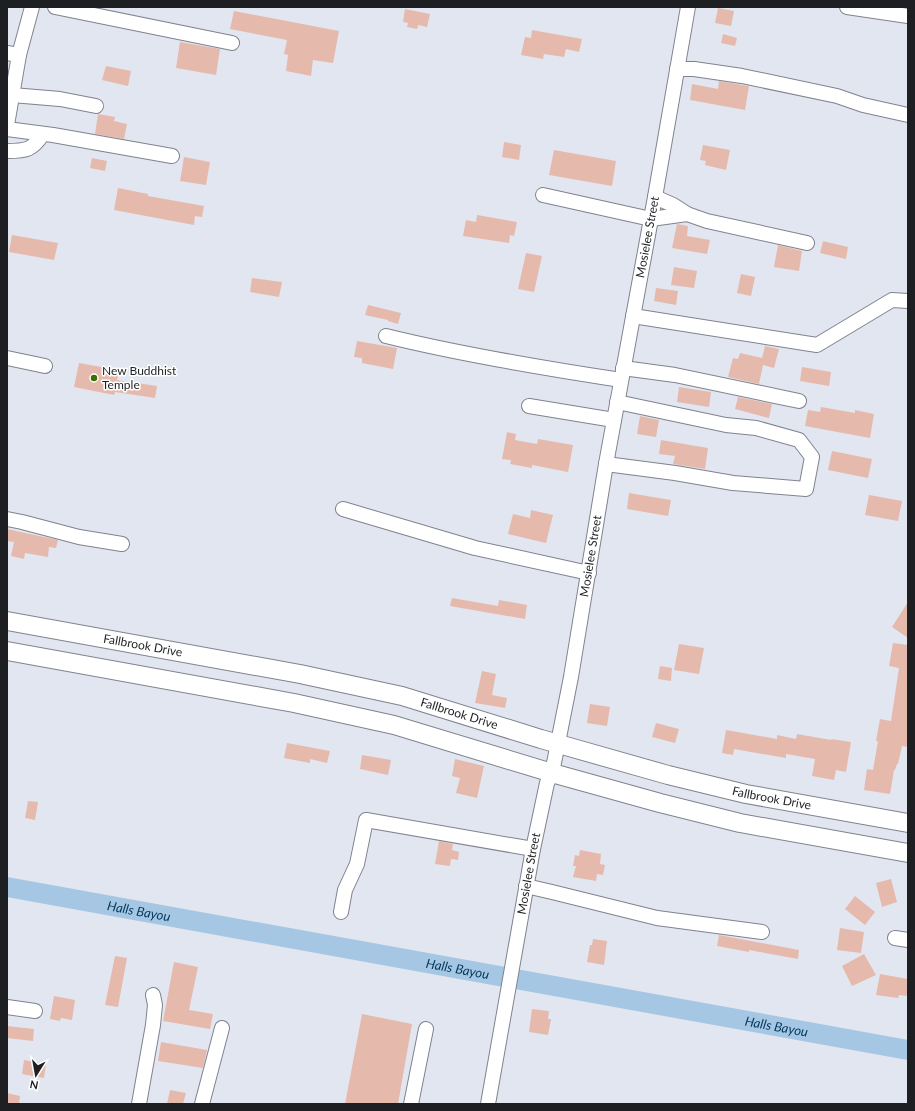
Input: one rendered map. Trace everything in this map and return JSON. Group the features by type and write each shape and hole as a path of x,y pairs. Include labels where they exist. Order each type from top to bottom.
{"main road":[{"name":"Fallbrook Drive","path":"7,621 300,674 402,696 558,744 668,775 746,794 908,823"},
{"path":"7,651 294,703 394,725 552,773 660,803 740,823 908,853"}],"street":[{"path":"7,125 12,95 13,54 32,7"},
{"path":"54,7 232,43"},
{"name":"Mosielee Street","path":"488,1104 533,849 547,783 552,773 558,744 589,573 606,464 688,7"},
{"path":"847,7 908,16"},
{"path":"676,69 694,70 757,79 837,96 863,105 908,115"},
{"path":"12,95 60,98 96,106"},
{"path":"7,129 172,156"},
{"path":"7,152 22,151 35,145 43,134"},
{"path":"544,195 651,219 687,214"},
{"path":"655,197 673,205 687,214 707,221 807,243"},
{"path":"633,316 817,345 892,300 908,302"},
{"path":"386,336 420,345 509,361 622,374 676,375 799,401"},
{"path":"7,358 45,366"},
{"path":"606,464 675,473 733,483 806,489 812,457 799,440 756,428 726,425 617,402"},
{"path":"529,406 614,420"},
{"path":"343,509 475,548 589,573"},
{"path":"7,519 79,538 122,544"},
{"path":"341,912 345,890 357,864 366,820 533,849"},
{"path":"526,886 657,918 762,932"},
{"path":"139,1104 153,1025 155,1005 153,995"},
{"path":"7,1007 35,1011"},
{"path":"202,1104 222,1028"},
{"path":"411,1104 426,1029"}],"building":[{"path":"718,8 734,11 731,26 715,23"},
{"path":"405,9 430,14 427,27 418,25 417,29 407,27 408,23 403,22"},
{"path":"234,11 339,31 333,63 313,60 311,76 286,71 288,55 284,54 287,40 230,29"},
{"path":"532,30 582,39 579,52 566,49 564,57 544,54 543,59 521,55 525,37 531,38"},
{"path":"723,34 737,38 735,46 721,43"},
{"path":"180,42 220,49 216,75 176,68"},
{"path":"106,66 131,71 128,86 102,80"},
{"path":"719,81 749,86 745,110 690,100 692,84 718,89"},
{"path":"98,114 115,117 114,121 127,124 124,139 95,134"},
{"path":"504,142 521,145 519,160 502,157"},
{"path":"703,145 730,150 726,170 705,165 706,161 700,160"},
{"path":"554,150 616,161 612,186 549,175"},
{"path":"184,157 210,162 206,185 180,181"},
{"path":"92,158 107,161 105,171 90,168"},
{"path":"118,188 148,194 148,196 204,206 202,217 195,216 194,225 114,210"},
{"path":"477,215 517,222 514,236 510,235 509,243 463,236 466,220 476,222"},
{"path":"677,224 688,226 687,236 710,240 707,254 672,248"},
{"path":"12,235 58,243 54,260 9,252"},
{"path":"823,241 848,247 846,259 820,253"},
{"path":"778,245 802,251 799,271 774,267"},
{"path":"526,253 542,256 534,292 518,289"},
{"path":"674,267 697,271 694,288 671,285"},
{"path":"741,274 755,277 751,296 737,293"},
{"path":"252,278 282,282 279,297 250,292"},
{"path":"656,288 678,291 676,305 654,301"},
{"path":"368,305 401,313 398,324 388,320 365,315"},
{"path":"357,341 397,348 393,369 362,363 362,358 354,357"},
{"path":"765,346 779,349 774,368 763,365 759,384 728,377 733,358 738,359 740,353 762,358"},
{"path":"79,363 119,370 117,380 157,386 155,398 115,392 114,395 74,387"},
{"path":"802,367 831,372 829,386 800,381"},
{"path":"679,387 711,392 709,407 677,402"},
{"path":"738,397 772,404 769,418 735,409"},
{"path":"821,407 855,413 855,410 874,414 870,438 805,426 808,410 820,412"},
{"path":"640,416 659,420 656,437 637,434"},
{"path":"507,432 516,434 515,440 537,444 538,439 573,445 568,472 532,465 532,468 510,464 511,460 502,459"},
{"path":"661,440 708,448 705,469 673,464 675,456 659,454"},
{"path":"832,451 872,459 868,478 828,470"},
{"path":"629,493 671,500 668,516 627,509"},
{"path":"869,495 902,501 898,521 865,515"},
{"path":"531,510 553,515 546,543 508,534 513,514 530,518"},
{"path":"7,529 58,540 56,548 49,547 48,557 25,553 24,559 11,556 14,542 7,541"},
{"path":"452,598 498,606 499,600 527,605 525,619 450,606"},
{"path":"908,602 908,638 892,627"},
{"path":"893,643 908,645 908,747 902,746 898,764 894,770 890,794 864,790 867,769 873,770 880,719 891,721 899,668 889,666"},
{"path":"679,644 704,648 699,674 674,670"},
{"path":"660,666 672,668 671,681 658,679"},
{"path":"482,671 496,674 492,695 507,698 505,708 475,703"},
{"path":"590,704 610,707 607,726 587,723"},
{"path":"656,723 679,729 675,743 652,737"},
{"path":"726,730 777,739 777,735 796,739 797,734 851,742 846,772 836,770 834,780 812,776 815,759 786,754 786,758 734,749 733,755 722,753"},
{"path":"287,743 330,751 327,763 310,759 310,763 284,758"},
{"path":"362,755 391,760 388,775 360,769"},
{"path":"455,759 484,766 477,798 456,793 460,778 452,776"},
{"path":"28,801 38,802 35,820 25,818"},
{"path":"439,841 453,844 452,850 459,852 458,860 451,859 450,866 435,864"},
{"path":"580,850 601,854 600,864 605,865 603,875 597,874 596,881 573,877 576,866 573,866 575,855 579,856"},
{"path":"891,879 897,902 882,907 876,883"},
{"path":"855,896 875,912 865,925 845,909"},
{"path":"840,928 864,932 861,953 837,950"},
{"path":"719,935 799,950 798,959 717,946"},
{"path":"593,939 607,941 604,965 587,962 590,945 592,945"},
{"path":"864,954 876,975 852,986 842,966"},
{"path":"115,956 127,958 118,1007 105,1005"},
{"path":"174,962 198,967 189,1010 213,1014 210,1029 163,1021"},
{"path":"880,974 908,979 908,996 899,995 898,998 876,995"},
{"path":"54,996 75,1000 72,1020 61,1018 60,1021 50,1019"},
{"path":"532,1009 549,1011 548,1019 551,1019 548,1035 529,1032"},
{"path":"362,1014 412,1024 398,1104 345,1104"},
{"path":"7,1026 34,1029 33,1041 7,1038"},
{"path":"161,1042 207,1050 203,1068 158,1061"},
{"path":"24,1060 46,1064 44,1078 22,1074"},
{"path":"170,1090 186,1093 183,1104 167,1104"},
{"path":"7,1093 20,1096 19,1104 7,1104"}],"waterway":[{"name":"Halls Bayou","path":"7,887 908,1050"}],"place":[{"name":"New Buddhist Temple","path":"94,378"}]}
